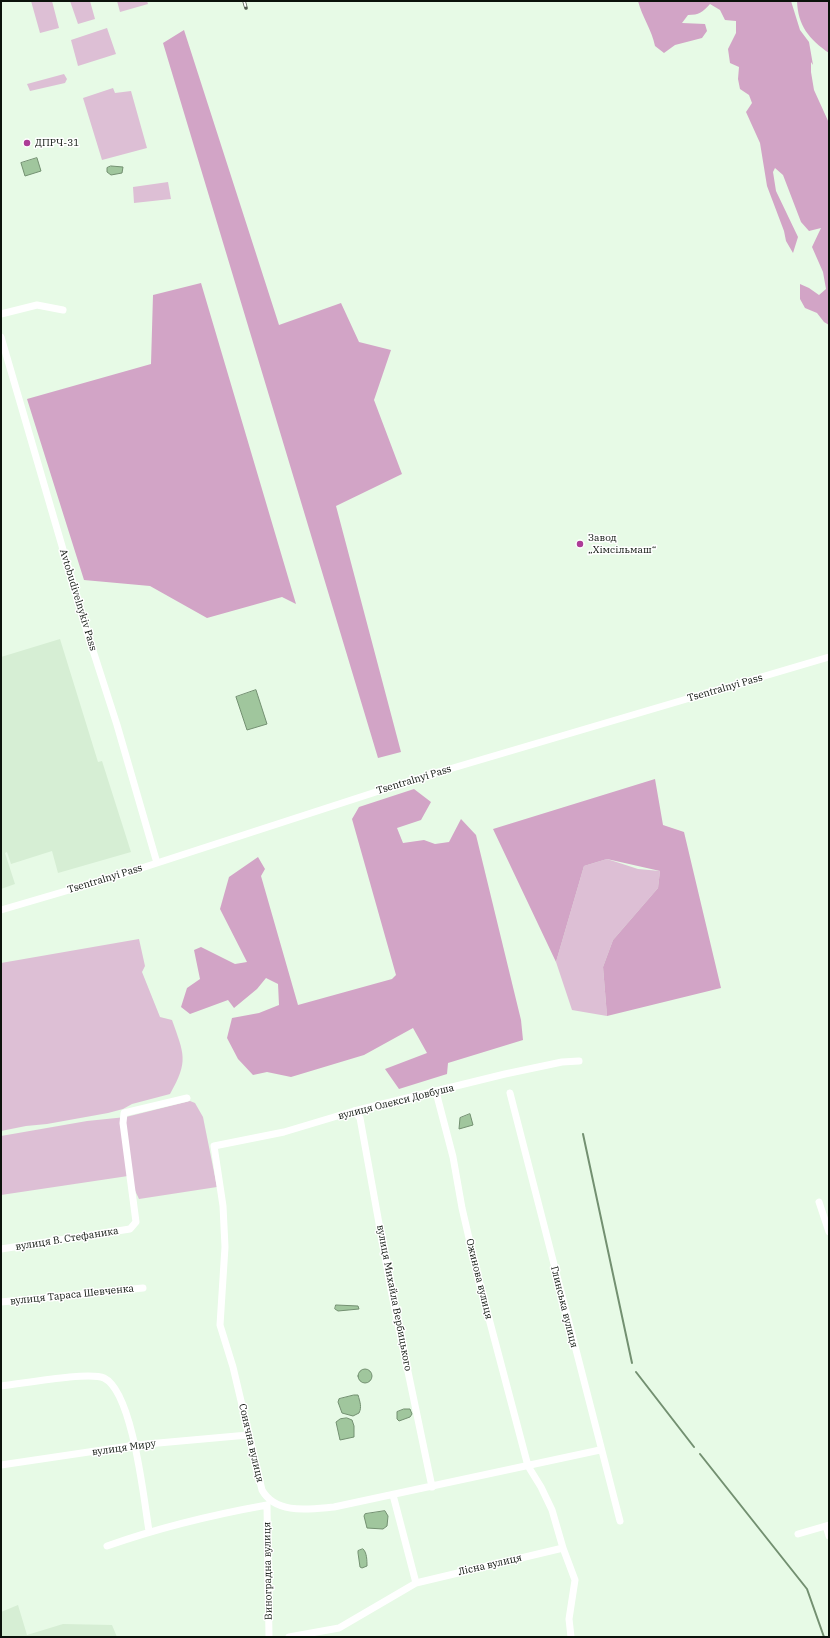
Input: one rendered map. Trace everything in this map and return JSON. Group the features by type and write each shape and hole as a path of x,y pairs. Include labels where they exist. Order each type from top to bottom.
{"street":[{"path":"1,314 37,305 63,310"},
{"name":"Avtobudivelnykiv Pass","path":"1,337 88,635 117,725 138,803 157,863"},
{"name":"Tsentralnyi Pass","path":"1,910 157,863 419,778 829,657"},
{"name":"вулиця Олекси Довбуша","path":"214,1146 284,1132 354,1111 512,1073 562,1062 579,1061"},
{"name":"Ожинова вулиця","path":"436,1092 453,1157 462,1208 478,1277 528,1466"},
{"name":"Глинська вулиця","path":"510,1093 600,1450 620,1521"},
{"name":"вулиця В. Стефаника","path":"1,1249 130,1229 133,1227 136,1222 123,1123 124,1113 187,1098"},
{"name":"вулиця Михайла Вербицького","path":"354,1111 360,1118 391,1290 432,1486"},
{"name":"Сонячна вулиця","path":"214,1146 223,1206 225,1240 225,1267 220,1325 233,1367 260,1485 269,1503"},
{"path":"819,1202 829,1232"},
{"name":"вулиця Тараса Шевченка","path":"1,1302 143,1288"},
{"path":"1,1386 89,1375 104,1378 114,1387 122,1404 136,1445 149,1531"},
{"name":"вулиця Миру","path":"1,1465 136,1445 248,1435"},
{"path":"107,1546 149,1531 216,1514 269,1503 290,1508 307,1509 334,1507 600,1450"},
{"path":"528,1466 541,1487 552,1510 563,1548 575,1580 569,1619 571,1637"},
{"path":"393,1495 416,1583"},
{"name":"Виноградна вулиця","path":"269,1503 269,1637"},
{"path":"798,1534 828,1525 829,1536"},
{"name":"Лісна вулиця","path":"289,1637 339,1628 416,1583 563,1548"}],"shaded area":[{"path":"31,1 52,1 59,28 40,33"},
{"path":"70,1 90,1 95,19 78,24"},
{"path":"117,1 147,1 148,4 120,12"},
{"path":"638,1 791,1 800,30 809,42 813,65 811,62 814,90 829,123 829,325 824,322 817,313 805,308 800,299 800,284 819,295 826,289 823,272 812,247 821,228 809,231 801,222 783,175 775,168 773,172 776,191 798,237 793,253 786,241 784,231 767,186 760,143 746,112 752,103 749,95 740,89 738,79 739,67 730,63 728,49 736,33 736,21 725,20 720,10 710,4 700,12 688,15 682,23 705,24 707,31 702,38 675,45 664,53 655,46 652,34"},
{"path":"797,1 829,1 829,53 810,37 802,25"},
{"path":"107,28 116,54 78,66 71,40"},
{"path":"184,30 279,325 341,303 359,342 391,350 374,400 402,474 336,506 401,752 378,758 163,43"},
{"path":"64,74 67,79 65,83 30,91 27,84"},
{"path":"113,88 115,93 131,91 147,148 102,160 83,98"},
{"path":"37,158 41,171 25,176 21,163"},
{"path":"111,166 123,167 122,173 111,175 107,172 107,168"},
{"path":"168,182 171,199 134,203 133,187"},
{"path":"201,283 296,604 282,597 207,618 150,586 84,580 27,399 151,364 153,295"},
{"path":"60,639 98,762 102,761 131,852 58,873 52,851 11,864 7,852 5,853 15,884 1,889 1,657"},
{"path":"256,690 267,724 247,730 236,697"},
{"path":"655,779 663,825 684,832 721,988 607,1016 603,967 613,940 658,888 660,871 607,859 584,866 556,962 493,829"},
{"path":"414,789 431,802 421,820 397,828 403,843 424,840 435,844 449,842 461,819 476,835 521,1020 523,1040 448,1063 447,1074 399,1089 385,1069 427,1053 413,1028 364,1055 291,1077 267,1072 253,1075 238,1059 227,1038 232,1018 259,1013 279,1005 278,984 266,978 257,989 234,1008 228,1000 190,1014 181,1007 187,988 200,979 194,950 201,947 235,964 247,962 220,909 229,877 258,857 265,869 261,876 298,1005 392,979 396,975 352,819 359,807"},
{"path":"607,859 638,869 660,871 658,888 613,940 603,967 607,1016 572,1010 556,962 584,866"},
{"path":"139,939 145,966 142,972 160,1017 172,1020 182,1050 183,1057 180,1073 170,1094 132,1104 123,1109 108,1113 1,1131 1,963"},
{"path":"190,1101 195,1103 203,1117 217,1187 139,1199 128,1176 1,1195 1,1136 87,1121 126,1117"},
{"path":"470,1114 473,1125 459,1129 460,1118"},
{"path":"336,1305 358,1306 359,1309 338,1311 335,1309"},
{"path":"362,1369 368,1369 372,1373 372,1379 368,1383 362,1383 358,1379 358,1373"},
{"path":"358,1395 361,1407 359,1413 353,1416 342,1413 338,1402 339,1399"},
{"path":"404,1409 410,1409 412,1414 410,1417 399,1421 397,1419 397,1412"},
{"path":"347,1418 352,1420 354,1426 354,1437 340,1440 336,1422 340,1419"},
{"path":"385,1511 388,1516 387,1526 383,1529 367,1528 364,1516 365,1514"},
{"path":"363,1549 366,1554 367,1566 362,1568 360,1567 358,1551"},
{"path":"18,1605 27,1635 63,1624 112,1625 117,1637 1,1637 1,1612"}],"waterway":[{"path":"583,1134 632,1363"},
{"path":"636,1372 694,1447"},
{"path":"700,1454 807,1589 824,1637"}],"railway":[{"path":"244,1 246,8"}],"place":[{"name":"ДПРЧ-31","path":"27,143"},
{"name":"Завод „Хімсільмаш“","path":"580,544"}]}
